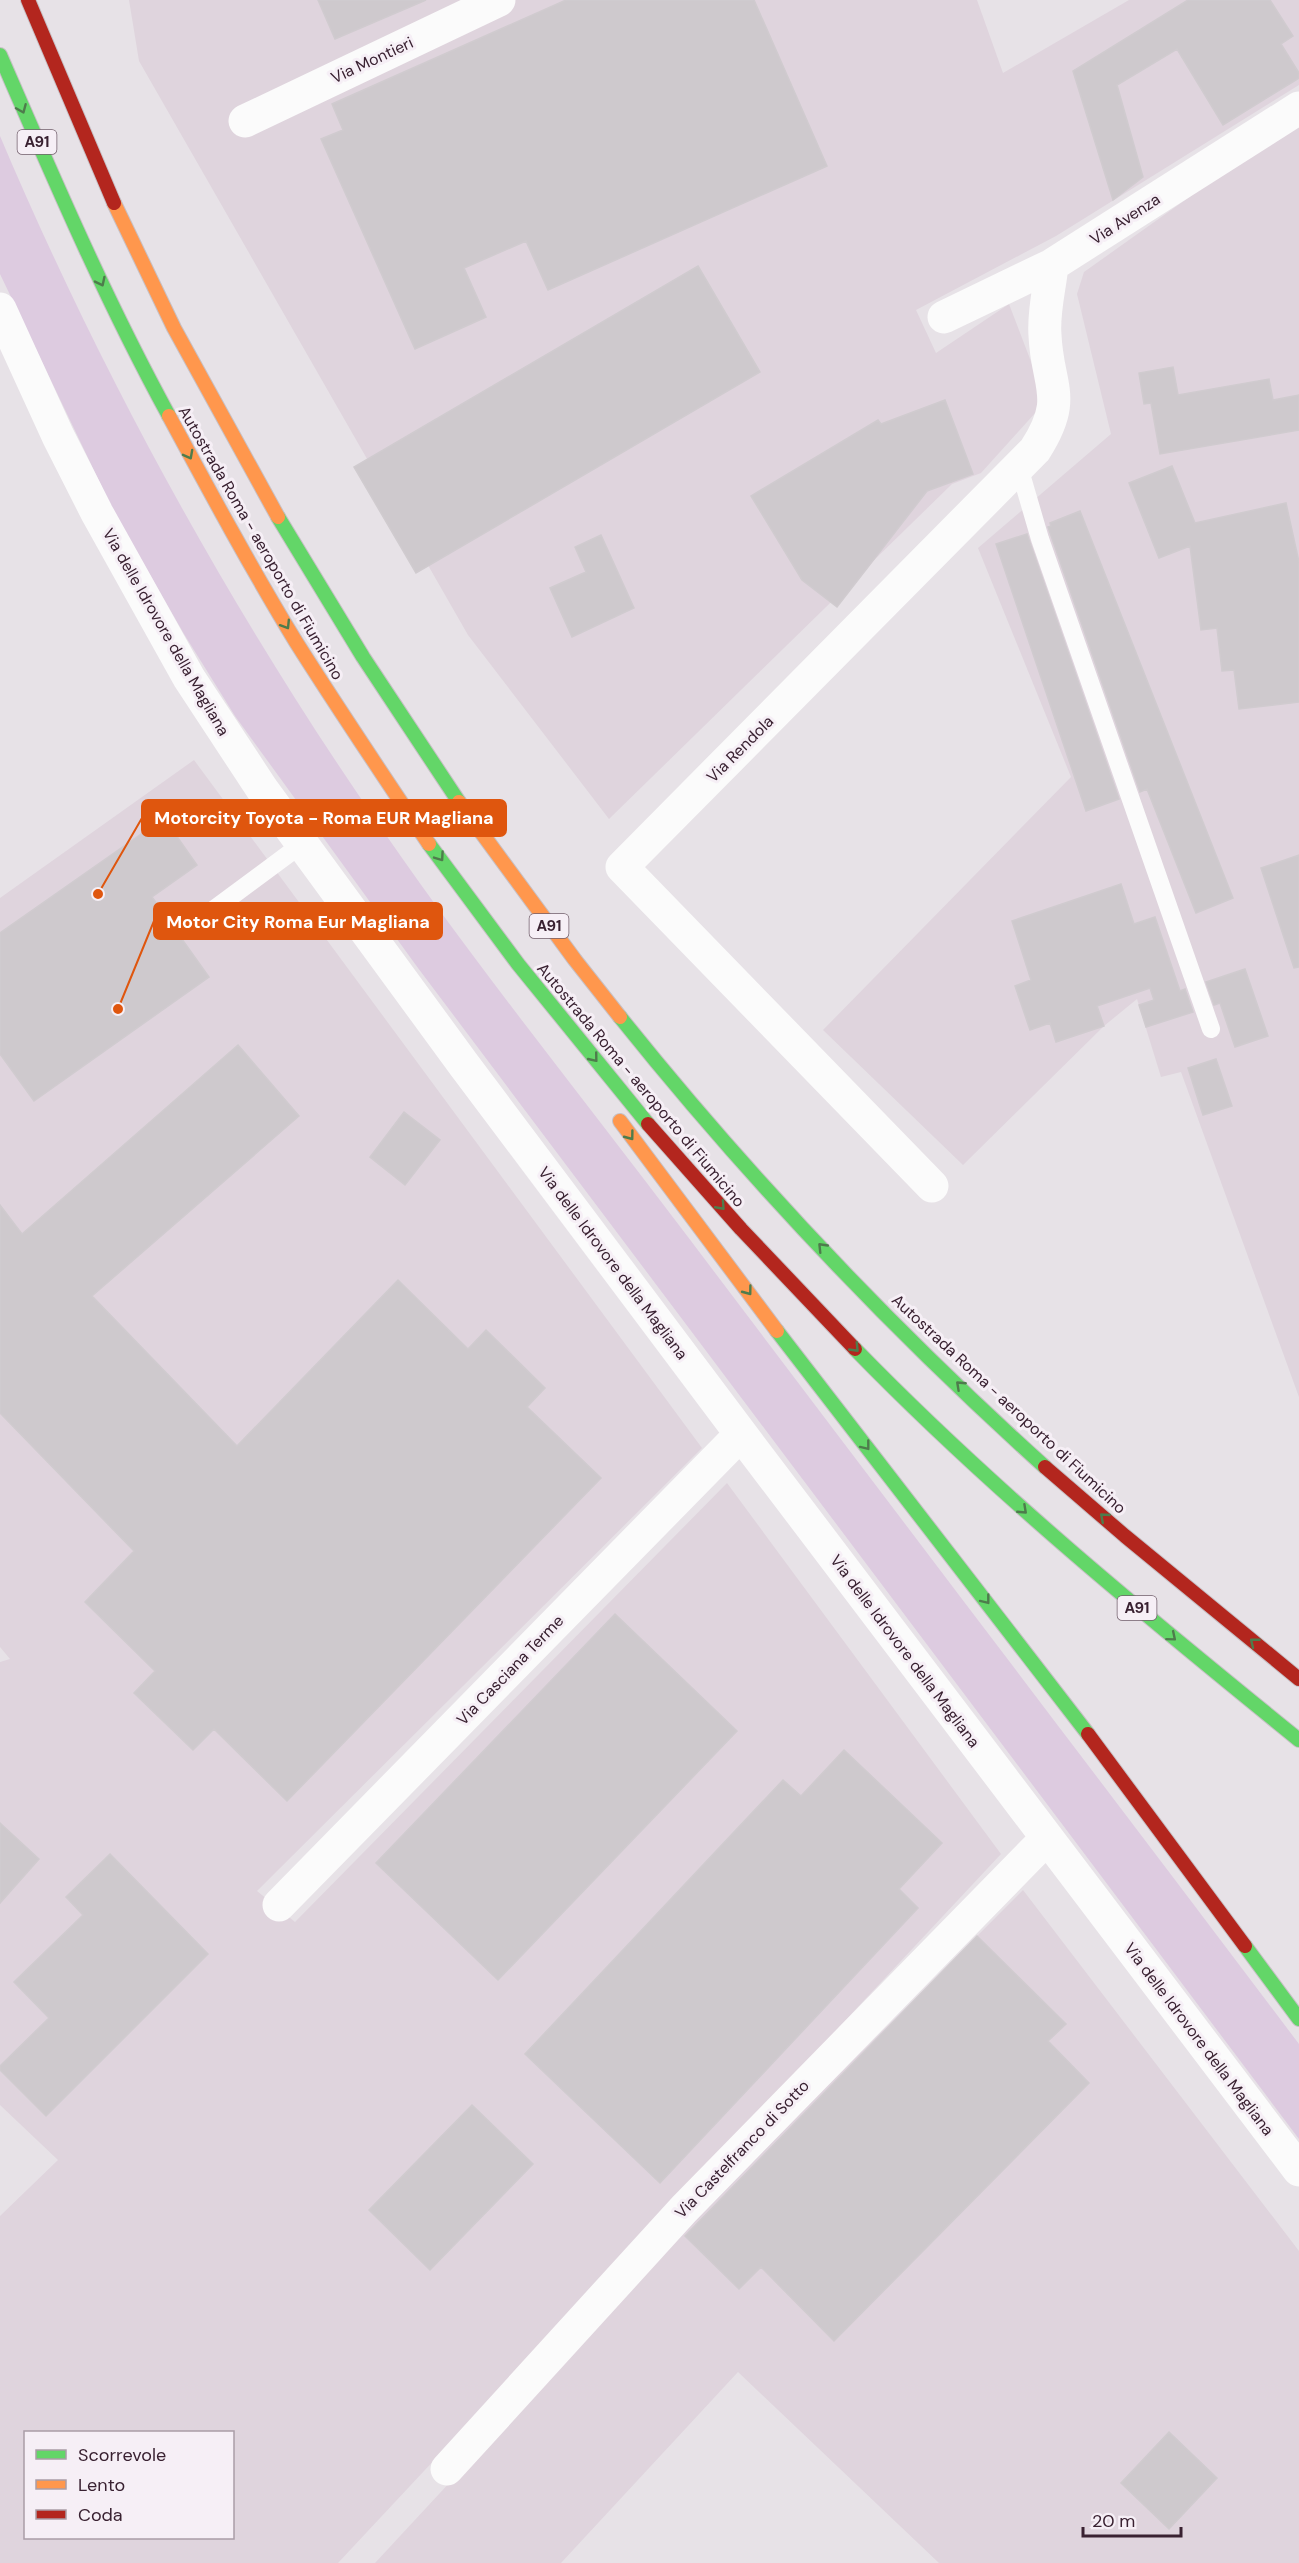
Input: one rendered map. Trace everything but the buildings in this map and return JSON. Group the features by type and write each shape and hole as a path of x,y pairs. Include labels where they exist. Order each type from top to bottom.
{"highway":[{"name":"Autostrada Roma - aeroporto di Fiumicino","path":"28,0 138,256 204,385 277,518 323,593 423,749 497,858 585,973 678,1086 773,1195 879,1305 1065,1484 1164,1569 1299,1678"},
{"name":"Autostrada Roma - aeroporto di Fiumicino","path":"0,55 80,240 159,400 235,537 281,617 356,735 415,822 518,964 700,1183 861,1355 1034,1520 1174,1639 1299,1740"},
{"path":"518,964 584,1067"},
{"path":"609,1105 775,1328 1066,1705 1299,2019"}],"street":[{"name":"Via Montieri","path":"245,121 500,0"},
{"name":"Via Avenza","path":"944,317 1052,265 1299,108"},
{"name":"Via Rendola","path":"932,1186 622,867 1035,450 1047,432 1055,398 1044,334 1052,265"},
{"name":"Via delle Idrovore della Magliana","path":"0,309 87,494 162,630 226,735 302,844 464,1065 741,1434 1299,2170"},
{"name":"Via Casciana Terme","path":"279,1905 741,1434"},
{"name":"Via Castelfranco di Sotto","path":"447,2469 684,2208 1047,1838"}],"lane":[{"path":"1019,467 1044,550 1211,1029"},
{"path":"209,913 302,844"}],"shaded area":[{"path":"129,0 977,0 1003,73 1129,0 1299,0 1299,85 1056,236 916,310 936,353 1009,304 1046,401 981,473 952,484 609,819 468,635 139,61"},
{"path":"1299,119 1299,1397 1181,1072 1161,1077 1137,999 1104,1026 963,1165 823,1030 1071,777 978,548 1111,434 1077,294 1084,272"},
{"path":"0,136 79,311 122,397 215,566 315,729 406,864 485,972 1299,2044 1299,2139 418,968 235,716 184,634 113,510 0,274"},
{"path":"194,760 702,1448 257,1891 295,1922 727,1483 1001,1854 338,2563 0,2563 0,2216 58,2160 0,2105 0,1662 10,1659 0,1647 0,898"},
{"path":"1023,1890 1299,2251 1299,2563 939,2563 738,2372 561,2563 375,2563 682,2232"}],"traffic: fast":[{"path":"0,55 101,283 169,416"},
{"path":"278,517 363,657 459,802"},
{"path":"429,844 518,964 648,1124"},
{"path":"620,1017 719,1136 824,1251 932,1361 1045,1467"},
{"path":"777,1331 1088,1734"},
{"path":"855,1349 961,1453 1071,1551 1299,1740"},
{"path":"1245,1946 1299,2019"}],"traffic: slow":[{"path":"114,203 174,328 278,517"},
{"path":"169,416 296,642 429,844"},
{"path":"459,802 575,960 620,1017"},
{"path":"620,1121 777,1331"}],"traffic: jam":[{"path":"28,0 114,203"},
{"path":"648,1124 741,1229 855,1349"},
{"path":"1045,1467 1299,1679"},
{"path":"1088,1734 1245,1946"}],"place":[{"name":"Motorcity Toyota - Roma EUR Magliana","path":"98,894"},
{"name":"Motor City Roma Eur Magliana","path":"118,1009"}]}
